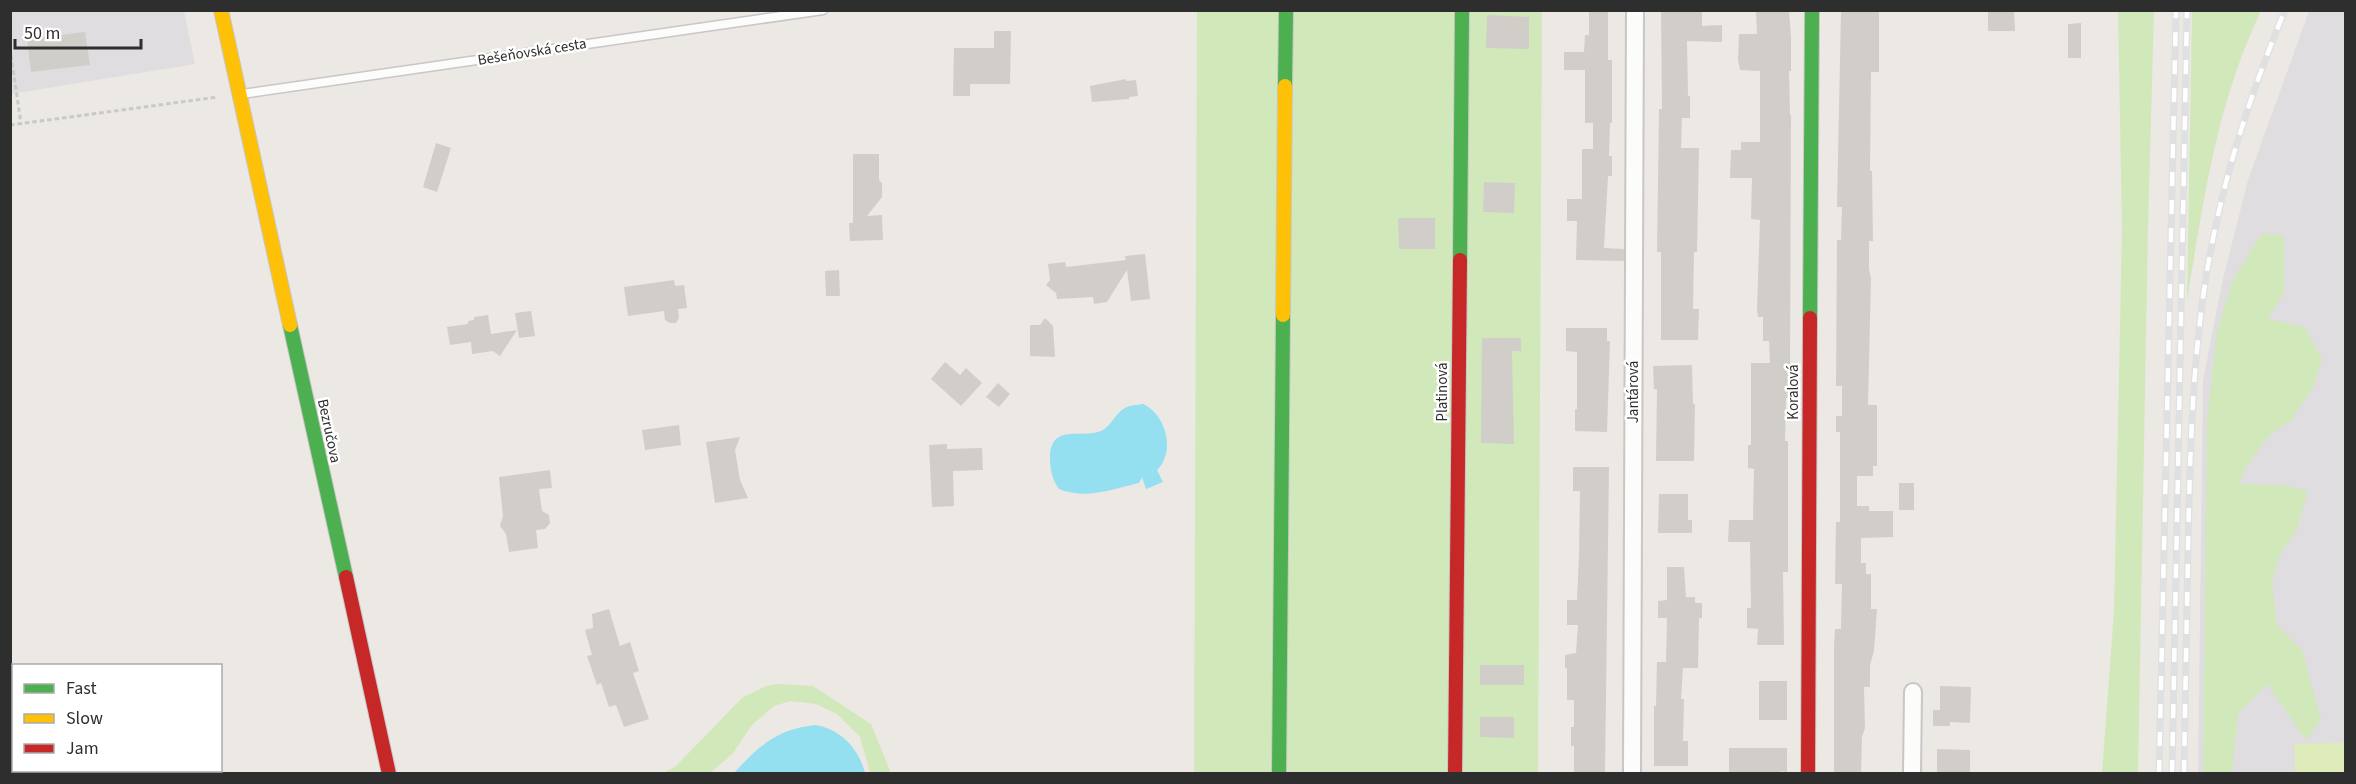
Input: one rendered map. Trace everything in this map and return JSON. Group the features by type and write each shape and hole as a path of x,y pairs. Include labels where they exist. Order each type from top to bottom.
{"street":[{"name":"Bezručova","path":"221,10 241,94 337,547 389,774"},
{"path":"1279,774 1286,10"},
{"name":"Platinová","path":"1455,774 1462,10"},
{"name":"Jantárová","path":"1632,774 1635,10"},
{"name":"Koralová","path":"1808,774 1812,10"},
{"path":"1912,774 1913,692"}],"lane":[{"name":"Bešeňovská cesta","path":"241,94 823,10"}],"path":[{"path":"10,48 21,124"},
{"path":"10,125 241,94"}],"shaded area":[{"path":"11,11 184,11 195,64 11,94"},
{"path":"2309,11 2345,11 2345,773 2198,774 2203,381 2222,283 2248,180"}],"green space":[{"path":"1197,11 1542,11 1538,773 1194,774"},
{"path":"2118,11 2154,11 2138,774 2102,773 2114,612 2122,230"},
{"path":"2192,11 2261,11 2233,81 2222,117 2206,190 2187,301"},
{"path":"2262,233 2284,236 2284,292 2268,319 2304,327 2322,359 2313,388 2291,420 2268,436 2244,471 2240,484 2283,485 2308,491 2296,531 2280,555 2272,582 2277,625 2302,650 2321,719 2306,740 2267,684 2238,714 2232,773 2203,773 2207,422 2217,332 2232,282"},
{"path":"779,684 813,686 871,724 891,773 870,773 860,737 837,714 816,704 791,701 774,706 752,725 733,753 710,773 663,773 675,767 742,698 766,686"},
{"path":"2345,743 2345,773 2295,773 2295,744"}],"water":[{"path":"1143,404 1158,416 1166,434 1166,454 1157,470 1163,482 1146,489 1142,477 1139,483 1089,494 1059,489 1053,478 1050,461 1055,440 1068,434 1101,431 1125,408"},
{"path":"815,725 833,731 848,742 858,756 865,773 734,773 770,740 790,730"}],"building":[{"path":"1589,10 1608,10 1608,60 1612,60 1612,123 1610,123 1609,156 1612,156 1612,176 1608,176 1604,248 1624,249 1624,261 1576,260 1577,221 1567,221 1567,199 1582,199 1582,149 1593,149 1593,123 1585,123 1585,70 1564,70 1564,52 1584,52 1585,35 1589,35"},
{"path":"1661,10 1702,10 1702,26 1722,25 1722,42 1687,41 1690,118 1682,118 1681,148 1699,148 1697,252 1694,252 1693,309 1699,309 1698,340 1661,340 1661,252 1657,252 1659,109 1662,109"},
{"path":"1756,10 1789,10 1791,38 1791,71 1789,71 1791,115 1790,376 1789,398 1786,398 1785,441 1788,441 1788,572 1783,572 1784,645 1757,645 1758,629 1747,628 1747,608 1751,608 1750,542 1728,542 1729,520 1753,520 1754,469 1748,468 1748,445 1751,445 1751,363 1770,363 1769,341 1763,341 1763,317 1758,317 1757,308 1760,220 1751,219 1752,178 1730,178 1731,150 1741,150 1741,142 1760,142 1760,71 1740,70 1738,60 1739,34 1757,34"},
{"path":"1841,10 1879,10 1879,72 1871,72 1870,171 1872,171 1873,241 1869,241 1871,278 1868,405 1877,405 1877,466 1873,466 1873,476 1857,476 1857,506 1869,506 1869,511 1893,511 1893,537 1861,538 1861,563 1866,563 1866,574 1871,574 1871,609 1877,609 1874,651 1870,665 1870,687 1864,687 1865,728 1862,737 1861,774 1834,774 1834,646 1835,629 1841,629 1842,584 1835,584 1836,522 1840,522 1840,432 1836,432 1836,416 1842,416 1842,386 1836,386 1837,240 1841,240 1842,207 1837,207"},
{"path":"1988,10 2014,10 2015,31 1988,31"},
{"path":"1487,15 1529,17 1529,49 1486,48"},
{"path":"2081,23 2081,58 2068,58 2068,24"},
{"path":"994,31 1011,31 1010,84 970,84 970,96 953,96 954,48 994,48"},
{"path":"85,32 90,65 31,72 27,39"},
{"path":"1126,79 1126,81 1136,80 1138,96 1129,97 1129,99 1092,102 1090,86"},
{"path":"436,143 451,148 437,192 423,187"},
{"path":"853,154 879,154 879,180 882,183 882,197 867,216 882,215 883,240 850,241 849,223 853,223"},
{"path":"1484,182 1515,183 1514,213 1483,212"},
{"path":"1398,218 1435,218 1435,249 1399,249"},
{"path":"1145,254 1150,299 1131,301 1127,270 1107,302 1094,304 1093,297 1057,299 1056,293 1046,285 1050,280 1048,264 1065,262 1066,267 1126,260 1125,256"},
{"path":"839,270 840,296 826,296 825,271"},
{"path":"674,280 675,286 684,285 687,308 678,309 679,318 676,323 665,320 664,311 628,316 624,287"},
{"path":"531,311 535,336 519,338 515,313"},
{"path":"488,315 491,334 517,330 500,356 493,351 472,354 471,342 450,345 447,327 468,324 468,321 474,320 474,317"},
{"path":"1045,318 1053,326 1055,357 1030,356 1030,325 1040,325"},
{"path":"1566,328 1607,328 1607,341 1610,341 1607,432 1575,431 1577,352 1566,351"},
{"path":"1482,338 1521,338 1521,351 1512,351 1514,444 1481,443"},
{"path":"945,362 960,375 966,368 982,383 961,406 931,379"},
{"path":"1692,365 1693,404 1695,404 1694,461 1656,461 1657,389 1654,389 1653,366"},
{"path":"998,383 1010,394 999,407 986,397"},
{"path":"679,425 681,445 645,450 642,430"},
{"path":"740,437 735,450 740,480 748,498 715,503 706,442"},
{"path":"947,444 947,449 982,448 983,470 953,471 954,506 932,507 929,445"},
{"path":"1573,467 1609,467 1605,774 1574,774 1574,746 1571,746 1574,700 1567,700 1565,655 1576,653 1578,625 1567,625 1567,600 1577,600 1580,491 1573,491"},
{"path":"550,470 552,488 539,489 542,511 549,515 550,523 545,529 536,530 538,548 509,552 506,534 500,526 503,516 499,477"},
{"path":"1899,483 1914,483 1914,510 1899,510"},
{"path":"1659,494 1688,494 1688,520 1692,520 1692,533 1658,533"},
{"path":"1667,567 1684,567 1686,597 1695,597 1695,603 1702,603 1702,618 1699,618 1698,668 1683,668 1681,699 1684,699 1683,741 1688,741 1688,766 1654,766 1657,662 1666,662 1667,618 1658,618 1658,601 1667,600"},
{"path":"609,609 620,646 630,642 639,671 633,673 649,719 624,727 616,705 609,707 601,683 597,685 587,656 592,655 585,630 593,628 592,614"},
{"path":"1480,665 1524,665 1524,685 1480,685"},
{"path":"1759,681 1787,681 1787,720 1759,720"},
{"path":"1940,686 1971,687 1970,723 1950,722 1950,726 1933,726 1933,710 1940,710"},
{"path":"1480,717 1514,717 1514,738 1480,737"},
{"path":"1729,748 1787,748 1787,772 1729,774"},
{"path":"1937,749 1970,750 1970,774 1937,774"}],"railway":[{"path":"2159,774 2176,10"},
{"path":"2172,774 2187,10"},
{"path":"2184,774 2191,443 2202,305 2213,237 2238,138 2285,10"}],"traffic: fast":[{"path":"1285,86 1286,10"},
{"path":"1460,260 1462,10"},
{"path":"1810,318 1812,10"},
{"path":"1279,774 1283,315"},
{"path":"290,325 346,577"}],"traffic: slow":[{"path":"221,10 290,325"},
{"path":"1283,315 1285,86"}],"traffic: jam":[{"path":"1455,774 1460,260"},
{"path":"1808,774 1810,318"},
{"path":"346,577 389,774"}]}
